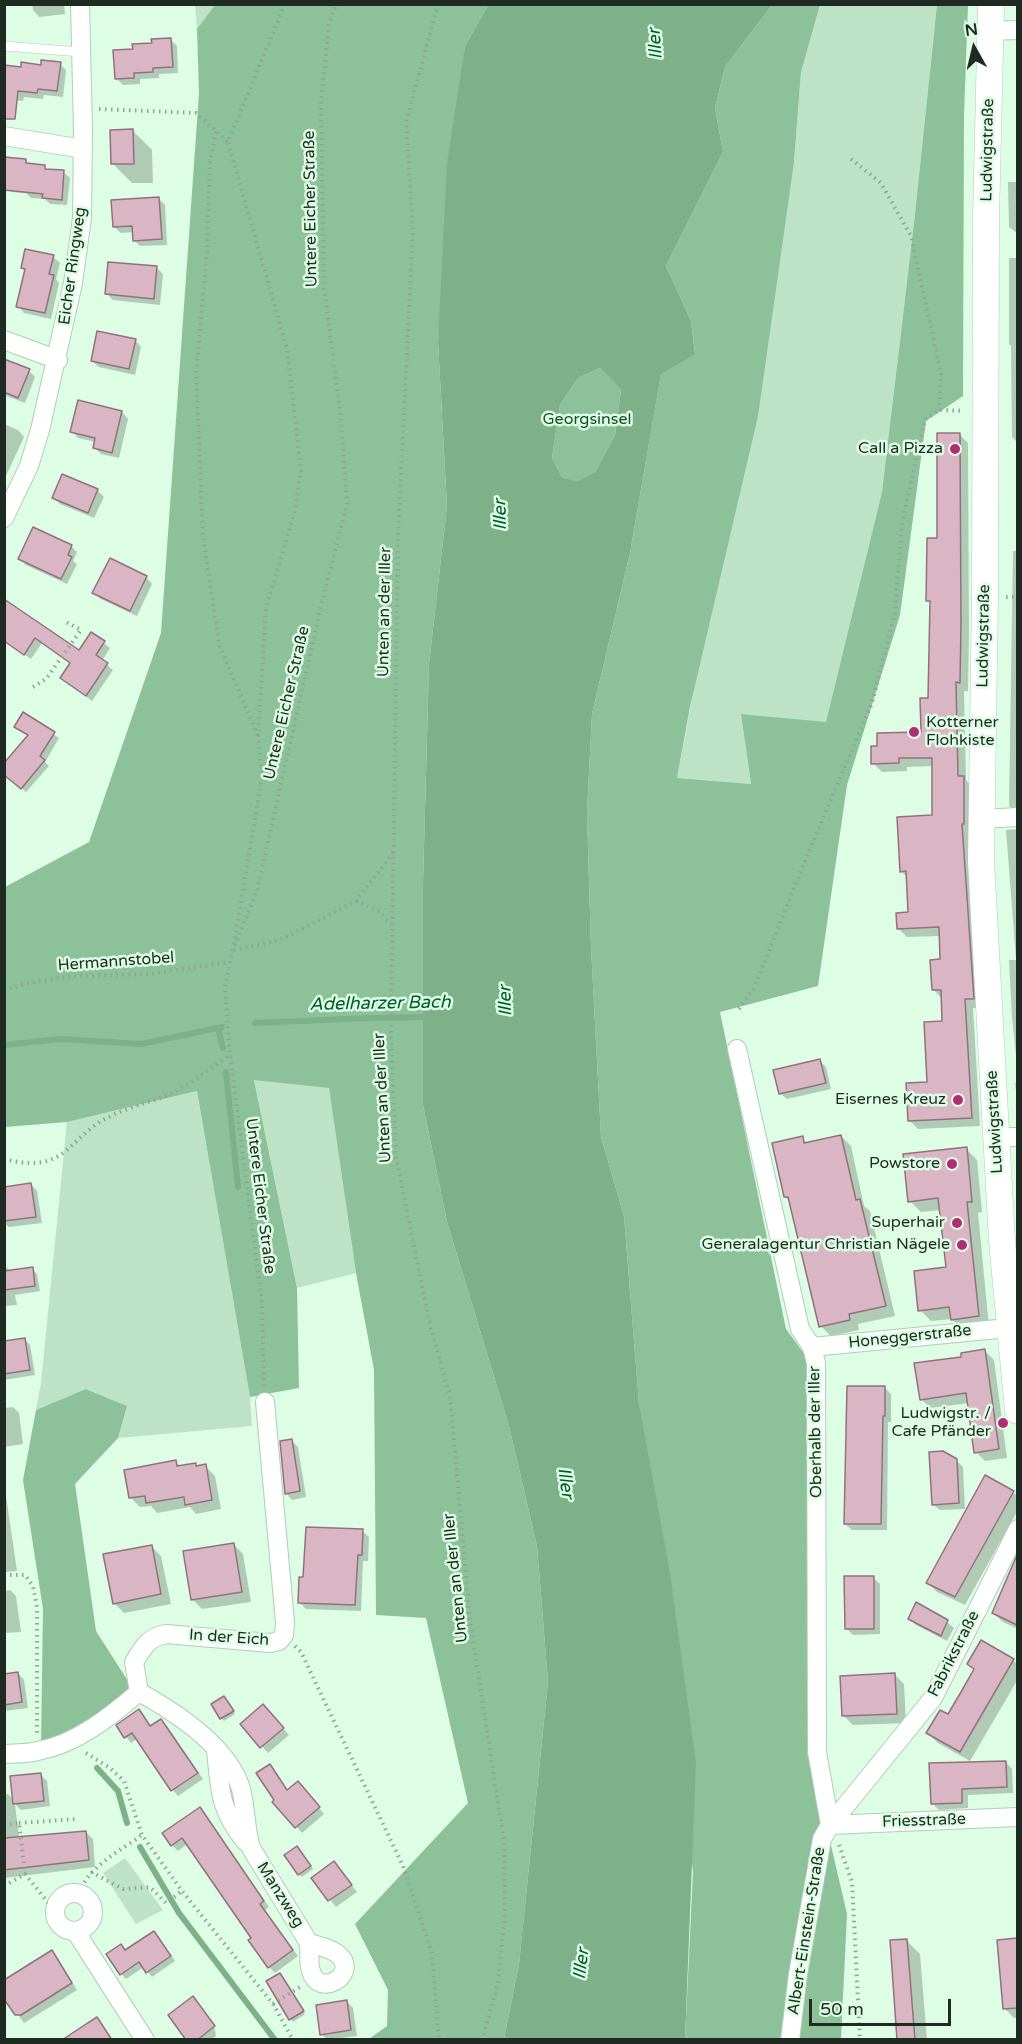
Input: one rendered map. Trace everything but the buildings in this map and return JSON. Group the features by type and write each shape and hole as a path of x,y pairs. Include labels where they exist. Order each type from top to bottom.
{"street":[{"name":"Eicher Ringweg","path":"4,518 32,457 40,430 58,360 73,283 82,218 80,4"},
{"name":"Ludwigstraße","path":"991,4 986,220 981,861 1007,1137 1010,1243 1008,1328 1017,1411"},
{"path":"990,31 1017,30"},
{"path":"4,136 83,149"},
{"path":"4,340 58,360"},
{"path":"982,819 1017,817"},
{"name":"Oberhalb der Iller","path":"737,1049 800,1329 812,1347 816,1375 817,1752 830,1825"},
{"name":"Honeggerstraße","path":"812,1347 1008,1328"},
{"name":"In der Eich","path":"140,1692 134,1662 145,1643 154,1636 166,1634 270,1643 279,1641 284,1635 285,1622 265,1402"},
{"name":"Fabrikstraße","path":"830,1825 933,1698 1017,1530"},
{"path":"4,1754 37,1752 57,1746 111,1716 140,1692"},
{"name":"Manzweg","path":"140,1692 169,1709 216,1749 233,1772 240,1787 245,1808 246,1832 251,1848 309,1942 310,1971 321,1983 330,1984 338,1980 343,1973 344,1964 340,1956 309,1942"},
{"name":"Friesstraße","path":"830,1825 1017,1817"},
{"name":"Albert-Einstein-Straße","path":"790,2040 798,1974 822,1839 830,1825"},
{"path":"79,1893 90,1901 93,1914 88,1926 76,1932 65,1930 56,1921 54,1910 60,1898 79,1893"},
{"path":"76,1932 145,2040"}],"lane":[{"path":"4,46 81,51"}],"path":[{"path":"228,142 285,4"},
{"name":"Untere Eicher Straße","path":"265,1402 262,1303 230,1055 225,987 233,950 257,891 347,504 341,420 324,276 321,102 329,25 336,4"},
{"name":"Unten an der Iller","path":"438,4 406,122 413,231 398,534 390,1034 396,1157 430,1325 450,1396 470,1620 504,1842 506,1908 498,1983 482,2040"},
{"path":"98,110 196,113 228,142 287,349 301,470 294,514 266,608 258,737 262,777 233,950 280,940 356,901 394,852"},
{"path":"216,132 210,163 207,253 196,375 203,536 219,644 258,737"},
{"path":"851,159 881,183 911,236 941,374 939,410"},
{"path":"739,1009 754,988 872,703 895,612 902,524 925,419 939,410 986,411"},
{"path":"33,687 45,679 81,630 64,621"},
{"path":"356,901 377,910 393,927"},
{"name":"Hermannstobel","path":"4,990 28,983 74,976 151,974 230,962"},
{"path":"4,1159 17,1162 39,1162 52,1159 98,1123 190,1083 230,1055"},
{"path":"4,1575 25,1575 33,1586 38,1607 37,1752"},
{"path":"284,1635 301,1652 403,1866 432,1953 439,2040"},
{"path":"57,1746 91,1755 124,1781 142,1835 182,1891 273,2004 293,2040"},
{"path":"4,1825 77,1819"},
{"path":"19,1823 25,1874 54,1910"},
{"path":"830,1825 846,1860 852,1882 860,2040"},
{"path":"79,1893 83,1882 92,1872 142,1835"},
{"path":"92,1872 123,1889 150,1887 166,1903 176,1898 182,1891"},
{"path":"4,1887 25,1874"},
{"path":"273,2004 314,1978"}],"shaded area":[{"path":"195,5 215,5 197,29"},
{"path":"820,5 937,5 882,492 826,723 741,714 751,784 677,778 794,162 801,72"},
{"path":"254,1079 329,1087 356,1273 297,1288"},
{"path":"197,1091 250,1397 252,1426 118,1438 127,1406 87,1389 36,1410 41,1383 67,1122"},
{"path":"125,1858 163,1910 136,1924 103,1873"}],"green space":[{"path":"215,5 488,5 465,46 438,342 447,506 429,664 423,883 423,1105 447,1222 509,1426 537,1546 548,1682 519,1964 504,2039 369,2039 387,2026 388,1990 355,1924 468,1803 426,1618 376,1615 374,1370 356,1273 329,1088 254,1080 297,1288 299,1388 250,1397 197,1091 67,1122 5,1127 5,887 89,842 161,633 199,93 197,29"},
{"path":"772,5 820,5 801,72 794,162 758,416 690,707 677,778 751,784 741,714 826,722 882,492 937,5 968,5 964,115 963,396 926,421 900,615 847,785 818,986 720,1012 786,1329 811,1363 809,1751 847,1914 841,2039 685,2039 693,1872 639,1404 624,1216 601,1137 591,947 587,812 592,714 630,553 661,373 695,353 691,321 666,266 723,152 715,108 725,67"},
{"name":"Georgsinsel","path":"600,368 621,390 615,435 595,472 577,483 562,477 552,458 560,405 578,378"},
{"path":"86,1389 127,1406 118,1438 75,1484 96,1631 133,1689 107,1713 41,1745 43,1609 23,1480 36,1410"}],"water":[{"name":"Iller","path":"488,5 772,5 725,67 715,108 723,152 666,266 691,321 695,354 661,374 630,553 592,714 587,812 591,947 601,1137 624,1216 639,1404 670,1573 696,1763 685,2039 504,2039 519,1964 548,1682 537,1546 509,1426 447,1222 423,1105 423,883 429,664 447,506 438,342 447,163 465,46","holes":["600,368 621,390 615,435 595,472 577,482 562,477 552,458 560,405 578,378"]}],"waterway":[{"name":"Adelharzer Bach","path":"255,1023 431,1017"},
{"name":"Adelharzer Bach","path":"4,1045 61,1039 141,1044 222,1027"},
{"path":"218,1028 223,1048"},
{"path":"226,1072 238,1187"},
{"path":"97,1768 118,1791 127,1823"},
{"path":"140,1847 179,1913 275,2040"}],"place":[{"name":"Call a Pizza","path":"955,449"},
{"name":"Kotterner Flohkiste","path":"914,732"},
{"name":"Eisernes Kreuz","path":"958,1100"},
{"name":"Powstore","path":"952,1164"},
{"name":"Superhair","path":"957,1223"},
{"name":"Generalagentur Christian Nägele","path":"962,1245"},
{"name":"Ludwigstr. / Cafe Pfänder","path":"1003,1423"}]}
